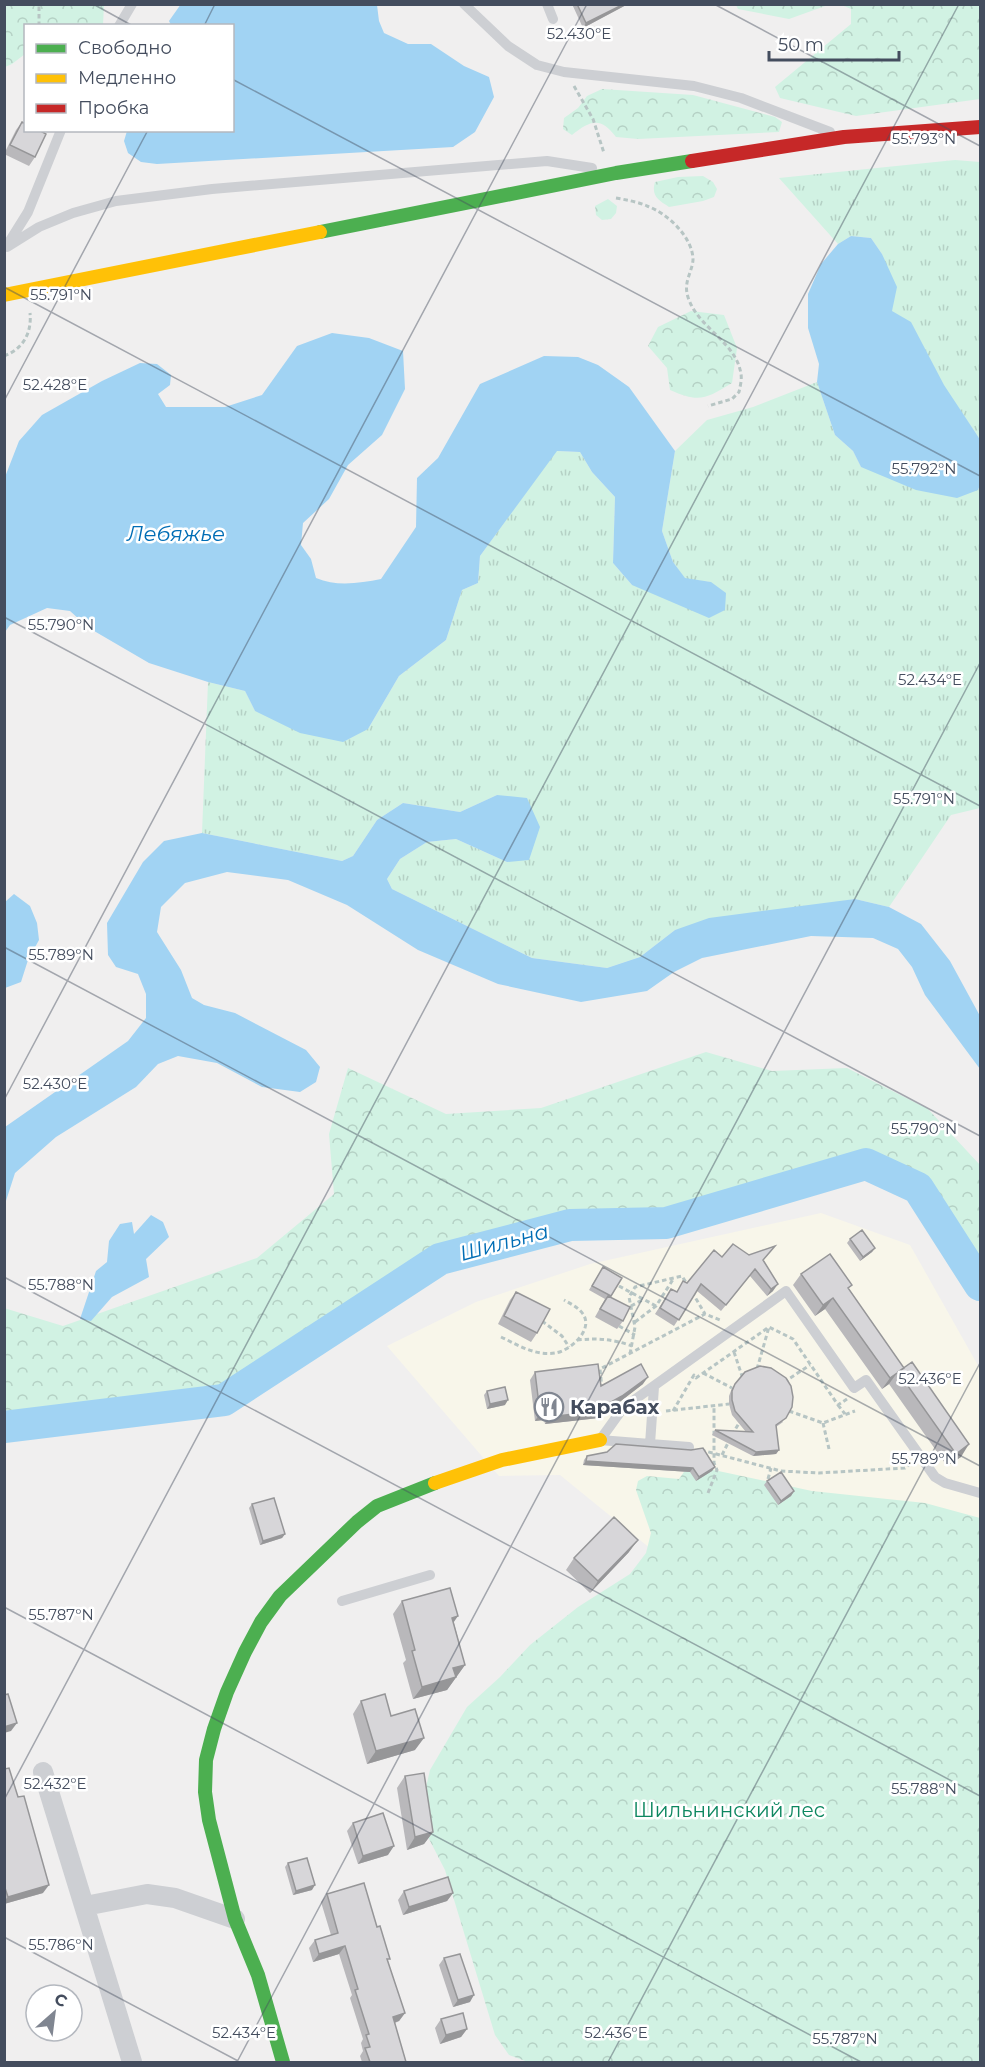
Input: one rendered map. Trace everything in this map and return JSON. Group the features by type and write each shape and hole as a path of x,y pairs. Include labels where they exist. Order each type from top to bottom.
{"street":[{"path":"4,296 616,173 844,137 981,127"},
{"path":"283,2062 258,1975 235,1919 209,1820 205,1792 206,1760 214,1729 227,1692 261,1622 280,1596 357,1522 377,1506 502,1460 600,1440"},
{"path":"43,1772 132,2062"},
{"path":"85,1906 147,1894 176,1898 235,1919"}],"lane":[{"path":"120,24 132,4"},
{"path":"464,4 508,46 537,64 564,72 694,86 741,98 844,137"},
{"path":"547,4 553,19"},
{"path":"6,248 28,212 60,132"},
{"path":"6,248 39,227 73,213 116,201 169,194 547,160 616,173"},
{"path":"600,1440 623,1408 786,1291 855,1388 866,1380 935,1477 945,1483 981,1493"},
{"path":"650,1444 654,1387"},
{"path":"600,1440 689,1447"},
{"path":"342,1601 430,1575"}],"path":[{"path":"39,4 39,24"},
{"path":"564,72 581,95 593,119 602,150 616,173"},
{"path":"606,195 649,206 668,218 681,231 688,243 693,260 687,278 688,299 703,322 732,351 741,374 740,392 732,399 708,406"},
{"path":"4,356 12,353 24,342 31,325 27,291"},
{"path":"630,1354 635,1335 629,1297 635,1287 682,1276 705,1314 735,1328"},
{"path":"634,1322 659,1304 674,1278"},
{"path":"619,1286 659,1304"},
{"path":"668,1287 675,1292"},
{"path":"631,1306 644,1299"},
{"path":"501,1338 529,1351 557,1353 568,1347 577,1340 586,1325 584,1315 564,1300"},
{"path":"603,1390 600,1369 705,1314"},
{"path":"542,1321 562,1336 568,1347"},
{"path":"618,1326 635,1335"},
{"path":"673,1411 694,1375 696,1378 769,1327"},
{"path":"769,1327 793,1339 844,1414"},
{"path":"757,1370 769,1327"},
{"path":"577,1340 614,1339 632,1346"},
{"path":"734,1352 742,1376"},
{"path":"784,1382 810,1365"},
{"path":"703,1373 732,1388"},
{"path":"838,1405 848,1398 855,1388"},
{"path":"652,1410 673,1411 729,1404"},
{"path":"708,1493 717,1470 712,1464 714,1406"},
{"path":"789,1411 823,1423 855,1411"},
{"path":"722,1455 739,1423"},
{"path":"823,1423 829,1449"},
{"path":"714,1439 730,1438"},
{"path":"689,1447 781,1471 819,1473 905,1468 921,1457"},
{"path":"768,1479 771,1468"}],"shaded area":[{"path":"821,1213 910,1245 980,1369 980,1537 683,1575 560,1475 499,1476 387,1346 476,1302 590,1264"}],"green space":[{"path":"5,4 104,5 103,24 24,24 24,55 5,67"},
{"path":"736,5 828,5 789,19 738,9"},
{"path":"842,5 980,5 980,99 856,116 780,98 775,87 851,24 851,9"},
{"path":"602,89 693,95 775,117 782,122 779,132 638,139 616,137 600,123 584,126 572,135 563,129 564,118 578,108 587,96"},
{"path":"955,160 980,162 980,444 979,438 892,311 882,254 871,238 851,236 838,244 779,178"},
{"path":"703,176 713,182 717,189 714,197 669,207 655,194 655,182 678,177"},
{"path":"608,199 617,206 616,213 611,219 602,220 596,215 595,206"},
{"path":"691,311 724,315 737,348 732,383 709,396 696,398 670,390 667,368 648,346 658,327"},
{"path":"817,382 835,435 853,451 861,467 978,490 980,485 980,808 951,815 889,907 855,899 675,930 640,957 607,968 532,958 392,889 387,879 400,859 427,842 456,839 507,862 497,795 460,812 403,803 377,820 353,856 342,861 202,833 208,682 245,691 255,711 368,729 399,676 446,640 462,590 478,583 480,556 556,451 580,452 592,472 615,497 613,563 632,585 711,582 685,579 673,562 662,531 675,451 707,420 753,407"},
{"path":"706,1052 772,1071 847,1068 928,1109 980,1165 980,1285 918,1188 866,1164 666,1223 570,1225 441,1259 224,1400 5,1427 4,1308 63,1326 257,1258 334,1194 329,1134 348,1068 446,1114 541,1108"},
{"name":"Шильнинский лес","path":"695,1466 812,1491 925,1503 980,1518 980,2062 528,2062 509,2055 495,2035 445,1870 427,1835 424,1796 430,1770 467,1707 530,1645 578,1607 630,1574 646,1553 651,1533 636,1490 638,1481 647,1476 679,1479 686,1469"}],"water":[{"path":"181,4 377,5 379,21 384,33 408,44 431,44 464,66 489,77 494,97 475,132 453,147 157,164 141,162 128,153 124,141 127,132 234,132 234,24 170,24 169,21"},
{"path":"851,236 871,238 882,254 897,287 892,311 911,322 944,385 979,438 980,485 978,490 957,498 916,490 861,467 853,451 835,435 817,382 819,364 808,328 808,294 821,264 838,244"},
{"name":"Лебяжье","path":"332,333 369,338 403,351 405,389 382,435 348,465 329,499 303,523 301,545 311,559 316,578 332,583 357,583 381,579 416,527 417,478 438,458 480,384 544,356 578,357 598,365 629,387 675,451 662,531 673,562 685,578 711,582 726,593 725,610 709,618 632,585 613,563 615,497 592,472 580,452 557,451 480,556 478,583 462,590 446,640 399,676 368,729 343,742 300,733 255,711 245,691 149,663 89,628 70,611 47,608 10,625 5,632 5,477 19,441 42,415 102,381 140,363 157,364 171,375 170,385 158,394 166,407 225,407 262,395 297,346"},
{"path":"497,795 527,798 540,827 529,860 507,862 456,839 427,842 400,859 387,879 392,889 532,958 607,968 640,957 675,930 709,918 855,899 889,907 921,924 950,961 980,1016 980,1069 925,995 912,967 898,949 873,938 811,936 702,958 674,972 647,991 581,1002 498,984 418,950 347,905 288,880 227,872 185,883 161,907 157,932 181,970 192,998 204,1005 235,1013 306,1050 320,1067 316,1082 300,1092 262,1087 217,1063 178,1056 158,1064 136,1087 56,1137 15,1173 5,1204 5,1127 128,1041 146,1018 146,994 138,974 116,967 108,955 107,923 143,862 164,841 202,833 342,861 353,856 377,820 403,803 460,812"},
{"path":"14,894 30,906 37,923 39,940 28,960 21,982 5,988 5,902"},
{"path":"151,1215 163,1222 169,1237 146,1259 149,1277 112,1297 91,1321 80,1319 96,1271 107,1262 109,1241 120,1224 132,1222 134,1234"}],"building":[{"path":"577,4 624,4 586,23"},
{"path":"22,122 24,132 46,134 35,157 10,145"},
{"path":"862,1230 875,1248 863,1257 850,1239"},
{"path":"733,1244 749,1255 775,1246 763,1260 778,1284 771,1289 755,1269 726,1305 701,1284 679,1320 660,1308 671,1289 677,1292 683,1281 687,1283 714,1250 722,1257"},
{"path":"830,1254 852,1285 848,1288 904,1368 890,1378 833,1298 823,1305 801,1274"},
{"path":"603,1267 622,1278 611,1296 592,1286"},
{"path":"516,1292 550,1309 537,1333 504,1316"},
{"path":"608,1296 630,1307 623,1321 600,1309"},
{"path":"912,1362 969,1444 956,1454 898,1372"},
{"path":"598,1364 601,1386 641,1364 648,1377 604,1406 604,1410 550,1417 550,1412 540,1413 535,1372"},
{"path":"760,1366 771,1368 786,1378 791,1386 792,1407 786,1418 776,1425 779,1450 756,1452 715,1430 753,1432 735,1411 732,1391 745,1372"},
{"path":"505,1387 508,1400 490,1404 487,1391"},
{"path":"616,1444 691,1450 703,1448 715,1467 699,1477 693,1468 586,1461 587,1456 607,1452"},
{"path":"781,1472 794,1491 781,1501 767,1481"},
{"path":"274,1498 285,1534 263,1541 252,1504"},
{"path":"614,1517 638,1540 598,1581 574,1558"},
{"path":"450,1588 458,1616 452,1618 465,1665 453,1668 456,1677 422,1687 402,1601"},
{"path":"8,1694 17,1723 4,1727 4,1695"},
{"path":"385,1694 391,1716 415,1709 424,1738 376,1751 361,1701"},
{"path":"9,1768 18,1797 24,1796 49,1885 8,1897 4,1885 4,1769"},
{"path":"424,1773 433,1832 415,1837 405,1776"},
{"path":"383,1813 394,1846 363,1856 353,1823"},
{"path":"307,1858 315,1885 296,1891 288,1863"},
{"path":"448,1877 453,1893 409,1907 404,1891"},
{"path":"364,1883 377,1927 380,1926 390,1959 387,1959 405,2013 393,2017 406,2062 370,2062 365,2048 370,2047 366,2035 369,2034 355,1990 358,1989 345,1946 319,1954 315,1940 338,1933 327,1894"},
{"path":"460,1954 474,1995 458,2000 444,1958"},
{"path":"463,2013 467,2029 446,2035 441,2019"}],"waterway":[{"name":"Шильна","path":"4,1427 224,1400 440,1259 570,1225 666,1223 866,1164 918,1188 980,1285"}],"traffic: fast":[{"path":"320,232 616,173 692,161"},
{"path":"283,2062 258,1975 235,1919 209,1820 205,1792 206,1760 214,1729 245,1652 261,1622 280,1596 357,1522 377,1506 435,1483"}],"traffic: slow":[{"path":"4,295 320,232"},
{"path":"435,1483 502,1460 600,1440"}],"traffic: jam":[{"path":"692,161 844,137 980,127"}],"place":[{"name":"Карабах","path":"549,1407"}]}
